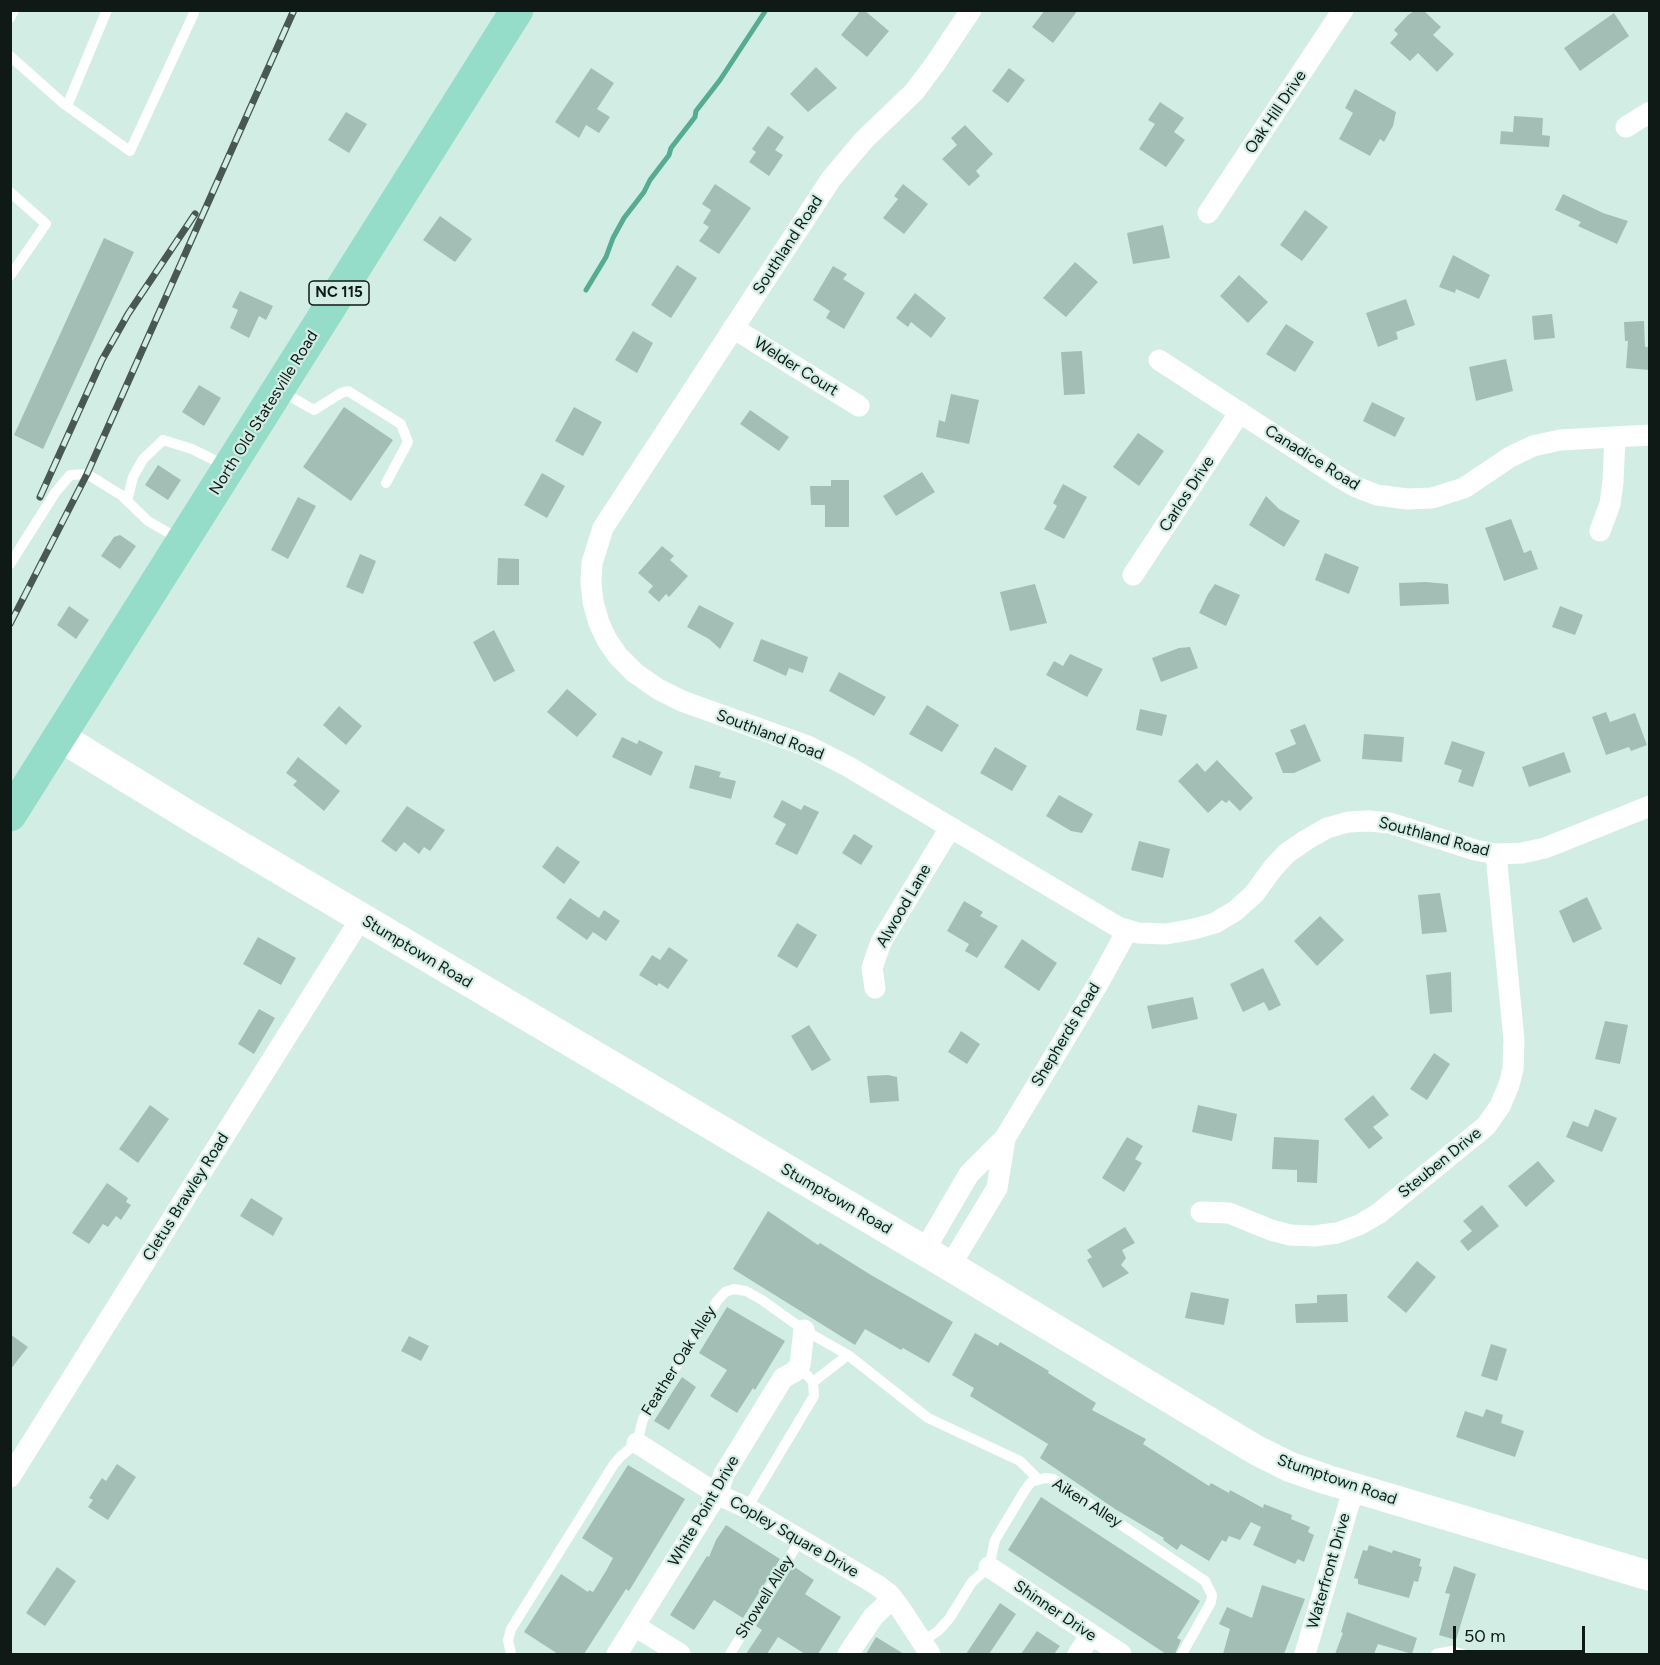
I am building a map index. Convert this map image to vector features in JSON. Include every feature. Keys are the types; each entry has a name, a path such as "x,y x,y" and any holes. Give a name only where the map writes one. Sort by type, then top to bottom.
{"main road":[{"name":"North Old Statesville Road","path":"10,815 517,10"}],"street":[{"name":"Southland Road","path":"971,10 914,92 864,140 831,179 603,528 596,547 591,582 593,602 599,623 618,656 635,673 658,689 703,709 810,747 849,767 1118,927 1138,933 1166,934 1215,923 1235,911 1254,894 1287,853 1327,828 1348,822 1390,823 1475,850 1496,854 1522,853 1545,848 1650,806"},
{"name":"Oak Hill Drive","path":"1208,213 1343,10"},
{"path":"1626,128 1650,112"},
{"name":"Welder Court","path":"733,328 859,406"},
{"name":"Canadice Road","path":"1159,360 1356,487 1377,495 1407,499 1432,498 1464,488 1510,458 1533,447 1560,440 1650,435"},
{"name":"Carlos Drive","path":"1133,575 1240,412"},
{"path":"1600,531 1610,504 1614,482 1615,437"},
{"name":"Stumptown Road","path":"60,737 1256,1450 1290,1467 1354,1488 1650,1576"},
{"name":"Alwood Lane","path":"874,988 872,968 881,942 950,828"},
{"name":"Steuben Drive","path":"1201,1212 1229,1213 1290,1235 1314,1236 1337,1233 1359,1225 1378,1214 1486,1126 1500,1106 1513,1069 1514,1040 1496,854"},
{"name":"Cletus Brawley Road","path":"10,1477 361,918"},
{"name":"Shepherds Road","path":"924,1251 969,1174 1005,1138 1127,931"},
{"name":"Shepherds Road","path":"950,1266 997,1188 1005,1138"},
{"name":"White Point Drive","path":"617,1654 717,1494 724,1474 783,1378 803,1377 800,1365 804,1330"},
{"name":"Copley Square Drive","path":"637,1443 717,1494 747,1508 877,1585 892,1599 926,1648"},
{"name":"Waterfront Drive","path":"1305,1654 1354,1488"},
{"name":"Shinner Drive","path":"989,1567 1121,1654"},
{"path":"848,1654 873,1617 892,1599"},
{"path":"635,1626 681,1654"},
{"path":"1078,1654 1091,1635"}],"lane":[{"path":"10,18 14,10"},
{"path":"67,106 107,10"},
{"path":"10,56 67,106 130,151 194,13"},
{"path":"10,192 46,224 10,276"},
{"path":"279,389 314,410 340,393 348,391 401,424 408,442 386,483"},
{"path":"127,501 134,477 143,459 163,440 218,460 229,468"},
{"path":"10,564 70,475 87,474 127,501 148,521 183,541"},
{"name":"Feather Oak Alley","path":"637,1443 643,1419 717,1301 725,1292 734,1289 746,1291 762,1300 804,1330 848,1355 928,1418 1020,1461 1038,1479"},
{"path":"803,1377 848,1355"},
{"name":"White Point Drive","path":"747,1508 814,1396 803,1377"},
{"path":"511,1654 508,1640 511,1629 614,1464 637,1443"},
{"name":"Aiken Alley","path":"989,1567 995,1540 1025,1490 1031,1482 1038,1479 1053,1479 1205,1581 1212,1595 1211,1602 1182,1654"},
{"name":"Showell Alley","path":"730,1654 800,1540"},
{"path":"926,1648 972,1582 989,1567"},
{"path":"1436,1654 1451,1651 1463,1654"}],"building":[{"path":"861,10 864,10 889,31 867,57 841,35"},
{"path":"1045,10 1078,10 1053,43 1032,27"},
{"path":"1416,10 1423,10 1441,27 1433,35 1454,54 1437,72 1418,53 1410,61 1390,43 1398,34 1394,30"},
{"path":"1614,13 1629,36 1580,71 1564,48"},
{"path":"816,67 837,88 808,112 790,94"},
{"path":"591,68 614,83 597,109 610,117 599,133 586,125 579,138 555,122"},
{"path":"1009,68 1025,80 1008,103 992,91"},
{"path":"1355,89 1396,112 1393,126 1384,142 1380,139 1370,156 1339,139 1353,113 1345,108"},
{"path":"1160,102 1184,118 1174,132 1185,140 1166,167 1139,149 1155,124 1148,120"},
{"path":"346,112 367,124 349,153 328,140"},
{"path":"1514,116 1543,118 1542,135 1550,136 1549,147 1500,144 1501,131 1513,132"},
{"path":"965,125 993,154 976,171 980,176 969,186 942,159 957,145 951,138"},
{"path":"768,126 784,137 775,150 783,155 769,176 749,162 756,152 752,149"},
{"path":"715,184 751,208 719,254 699,241 709,227 703,223 711,210 702,204"},
{"path":"903,184 928,204 904,234 883,218 898,199 894,196"},
{"path":"1563,194 1603,213 1628,221 1617,244 1578,226 1581,222 1555,210"},
{"path":"1305,210 1328,227 1302,261 1280,245"},
{"path":"440,216 472,239 455,262 423,240"},
{"path":"1163,225 1170,258 1133,264 1127,233"},
{"path":"104,238 134,252 43,449 14,435"},
{"path":"1453,255 1490,275 1479,299 1456,289 1455,293 1439,287"},
{"path":"1075,262 1098,282 1066,317 1043,298"},
{"path":"677,265 697,278 671,318 651,305"},
{"path":"833,266 847,274 843,279 865,293 844,329 826,318 830,311 813,300"},
{"path":"1239,275 1268,302 1248,323 1220,296"},
{"path":"240,291 273,306 266,320 259,316 249,338 230,328 238,310 232,307"},
{"path":"915,293 946,318 931,338 911,322 908,327 896,318"},
{"path":"1406,299 1415,325 1396,332 1398,339 1378,347 1366,313"},
{"path":"1552,314 1555,338 1534,340 1532,316"},
{"path":"1644,321 1645,347 1650,347 1650,370 1626,368 1628,341 1625,341 1624,322"},
{"path":"1286,324 1314,342 1295,372 1266,354"},
{"path":"633,331 653,343 637,373 615,360"},
{"path":"1082,351 1085,394 1064,395 1061,352"},
{"path":"1506,359 1513,391 1476,401 1469,367"},
{"path":"199,385 221,398 204,426 182,412"},
{"path":"951,394 979,400 969,444 936,437 939,420 945,422"},
{"path":"1372,402 1405,418 1395,437 1363,421"},
{"path":"344,407 393,440 351,501 303,467"},
{"path":"574,407 602,422 583,456 555,441"},
{"path":"750,410 789,437 779,451 740,424"},
{"path":"1138,433 1164,451 1139,486 1113,467"},
{"path":"158,465 181,480 168,500 145,485"},
{"path":"922,472 935,492 896,516 883,496"},
{"path":"542,473 565,486 547,518 524,505"},
{"path":"831,480 849,480 849,527 825,527 825,505 811,505 810,486 831,486"},
{"path":"1063,484 1087,497 1064,539 1044,529 1057,506 1053,503"},
{"path":"1266,496 1279,509 1300,521 1284,547 1249,525"},
{"path":"298,497 316,506 288,559 271,550"},
{"path":"1511,519 1524,553 1531,550 1538,569 1504,581 1485,528"},
{"path":"120,535 136,546 120,569 101,556 114,537"},
{"path":"662,546 674,556 670,560 688,576 669,597 666,594 659,602 648,592 653,586 638,573"},
{"path":"1325,553 1359,567 1349,594 1315,580"},
{"path":"360,554 376,561 363,594 346,587"},
{"path":"498,558 519,559 519,585 497,585"},
{"path":"1399,583 1448,584 1449,604 1400,606"},
{"path":"1035,584 1047,623 1010,631 1000,592"},
{"path":"1215,584 1240,595 1226,626 1199,613"},
{"path":"699,605 734,623 720,649 709,639 687,627"},
{"path":"69,606 89,620 76,639 57,625"},
{"path":"1560,606 1583,615 1575,635 1552,627"},
{"path":"494,630 515,671 494,682 473,642"},
{"path":"761,639 808,657 803,673 789,668 786,676 753,661"},
{"path":"1190,647 1198,668 1161,682 1152,658 1179,648"},
{"path":"1070,654 1103,669 1087,697 1046,675 1054,661 1063,666"},
{"path":"839,672 886,697 874,716 829,691"},
{"path":"567,689 597,714 577,737 547,712"},
{"path":"927,705 959,725 942,752 909,734"},
{"path":"339,706 362,726 346,745 323,725"},
{"path":"1140,709 1167,715 1162,736 1136,730"},
{"path":"1606,712 1610,722 1635,713 1647,745 1631,751 1629,747 1606,755 1592,717"},
{"path":"1305,724 1321,761 1294,773 1283,773 1275,753 1296,744 1290,730"},
{"path":"1364,734 1404,737 1402,762 1362,759"},
{"path":"622,737 637,744 639,740 663,752 651,776 612,757"},
{"path":"1452,741 1485,752 1473,787 1458,782 1462,770 1444,764"},
{"path":"995,747 1027,766 1012,791 980,773"},
{"path":"1564,752 1571,772 1529,787 1522,767"},
{"path":"298,757 340,791 324,811 293,785 297,781 286,773"},
{"path":"1217,760 1253,798 1240,811 1229,800 1226,803 1222,800 1208,813 1178,781 1197,763 1205,772"},
{"path":"695,765 721,772 719,777 736,781 731,799 689,788"},
{"path":"1059,795 1093,814 1082,833 1071,831 1046,816"},
{"path":"782,800 801,810 804,805 819,812 797,855 775,844 786,824 773,817"},
{"path":"407,806 445,830 430,851 424,847 419,854 404,842 396,852 381,841"},
{"path":"854,834 873,846 861,865 842,853"},
{"path":"1139,841 1170,849 1163,878 1131,870"},
{"path":"557,846 580,862 564,884 542,867"},
{"path":"1440,893 1447,932 1422,934 1418,895"},
{"path":"1587,897 1602,929 1573,943 1559,911"},
{"path":"570,898 599,918 604,910 620,921 606,941 593,932 587,940 556,918"},
{"path":"964,901 983,912 980,916 998,926 977,958 965,951 969,944 947,931"},
{"path":"1320,916 1344,940 1317,966 1294,941"},
{"path":"797,923 817,935 797,968 777,956"},
{"path":"258,937 296,958 281,985 243,964"},
{"path":"1022,939 1057,963 1039,991 1004,967"},
{"path":"669,947 688,960 668,989 659,983 657,986 639,975 652,955 660,960"},
{"path":"1263,968 1281,1005 1269,1011 1264,1002 1243,1012 1230,984"},
{"path":"1451,972 1452,1012 1430,1014 1426,975"},
{"path":"1193,997 1198,1019 1152,1029 1147,1006"},
{"path":"259,1009 275,1018 254,1054 238,1044"},
{"path":"1605,1021 1628,1025 1620,1064 1595,1059"},
{"path":"809,1025 831,1060 812,1071 791,1036"},
{"path":"961,1031 980,1044 967,1064 948,1052"},
{"path":"1434,1053 1450,1064 1427,1100 1410,1089"},
{"path":"867,1076 897,1077 899,1101 870,1103"},
{"path":"1373,1095 1389,1115 1373,1127 1383,1138 1369,1149 1344,1119"},
{"path":"150,1105 169,1119 138,1163 119,1149"},
{"path":"1198,1105 1237,1114 1232,1141 1192,1132"},
{"path":"1595,1109 1617,1118 1602,1152 1566,1137 1573,1121 1588,1127"},
{"path":"1127,1137 1143,1146 1135,1159 1142,1163 1124,1192 1102,1178"},
{"path":"1274,1137 1319,1140 1317,1183 1297,1182 1297,1170 1272,1169"},
{"path":"1538,1161 1555,1181 1526,1207 1508,1186"},
{"path":"107,1183 128,1198 126,1202 131,1205 121,1220 116,1216 108,1227 103,1224 89,1244 72,1233"},
{"path":"251,1198 283,1218 273,1236 240,1216"},
{"path":"1482,1205 1499,1226 1468,1251 1460,1241 1472,1231 1463,1221"},
{"path":"768,1211 818,1245 820,1243 953,1322 929,1363 865,1329 855,1345 733,1269"},
{"path":"1125,1227 1135,1243 1122,1250 1126,1258 1121,1265 1129,1273 1103,1288 1087,1260 1092,1257 1087,1250"},
{"path":"1417,1261 1436,1277 1406,1313 1387,1297"},
{"path":"1191,1292 1229,1299 1224,1325 1185,1318"},
{"path":"1347,1294 1348,1322 1296,1323 1295,1304 1317,1303 1317,1295"},
{"path":"727,1307 785,1341 755,1390 753,1388 737,1413 710,1396 727,1370 699,1353"},
{"path":"975,1333 998,1346 1000,1342 1049,1371 1048,1373 1096,1403 1092,1410 1146,1439 1143,1444 1209,1486 1211,1483 1229,1493 1230,1490 1263,1508 1264,1504 1292,1515 1291,1519 1310,1527 1308,1532 1314,1535 1304,1562 1298,1559 1295,1564 1253,1545 1261,1527 1251,1522 1240,1540 1229,1536 1226,1542 1222,1540 1209,1561 1181,1544 1177,1550 1163,1540 1164,1538 1115,1509 1040,1458 1048,1444 970,1396 974,1388 952,1375"},
{"path":"10,1334 28,1347 10,1370"},
{"path":"409,1336 429,1346 421,1361 401,1351"},
{"path":"1491,1344 1507,1349 1497,1381 1481,1376"},
{"path":"682,1377 696,1387 669,1430 654,1421"},
{"path":"1486,1409 1503,1415 1501,1423 1524,1431 1515,1457 1456,1437 1465,1411 1483,1417"},
{"path":"117,1464 136,1477 108,1520 88,1507 93,1500 89,1498 102,1478 106,1481"},
{"path":"628,1465 685,1499 629,1591 626,1589 584,1654 558,1654 524,1632 561,1574 588,1592 589,1590 593,1592 613,1558 582,1538"},
{"path":"1041,1497 1200,1601 1177,1638 1181,1640 1175,1654 1166,1654 1008,1550"},
{"path":"726,1525 780,1559 743,1618 714,1600 694,1630 670,1615 707,1556 709,1557"},
{"path":"1369,1545 1421,1559 1419,1566 1422,1567 1418,1582 1414,1581 1409,1598 1358,1584 1358,1579 1354,1578 1363,1550 1367,1551"},
{"path":"793,1566 814,1580 805,1594 841,1617 818,1654 805,1654 778,1637 767,1654 746,1654 762,1630 756,1626"},
{"path":"1454,1566 1476,1574 1456,1640 1439,1635 1450,1594 1445,1593"},
{"path":"57,1567 76,1581 45,1626 26,1613"},
{"path":"1262,1585 1305,1599 1284,1654 1223,1654 1230,1629 1219,1624 1227,1607 1252,1618"},
{"path":"1000,1603 1016,1614 989,1654 966,1654"},
{"path":"1347,1612 1417,1638 1412,1654 1378,1644 1374,1654 1335,1654 1343,1633 1341,1632"},
{"path":"1037,1631 1060,1646 1054,1654 1021,1654"},
{"path":"876,1637 904,1654 866,1654"}],"waterway":[{"path":"586,290 606,257 624,218 644,192 669,155 671,148 695,117 696,111 720,80 766,10"}],"railway":[{"path":"10,624 87,474 294,10"},
{"path":"40,497 102,360 128,314 195,214"}]}
